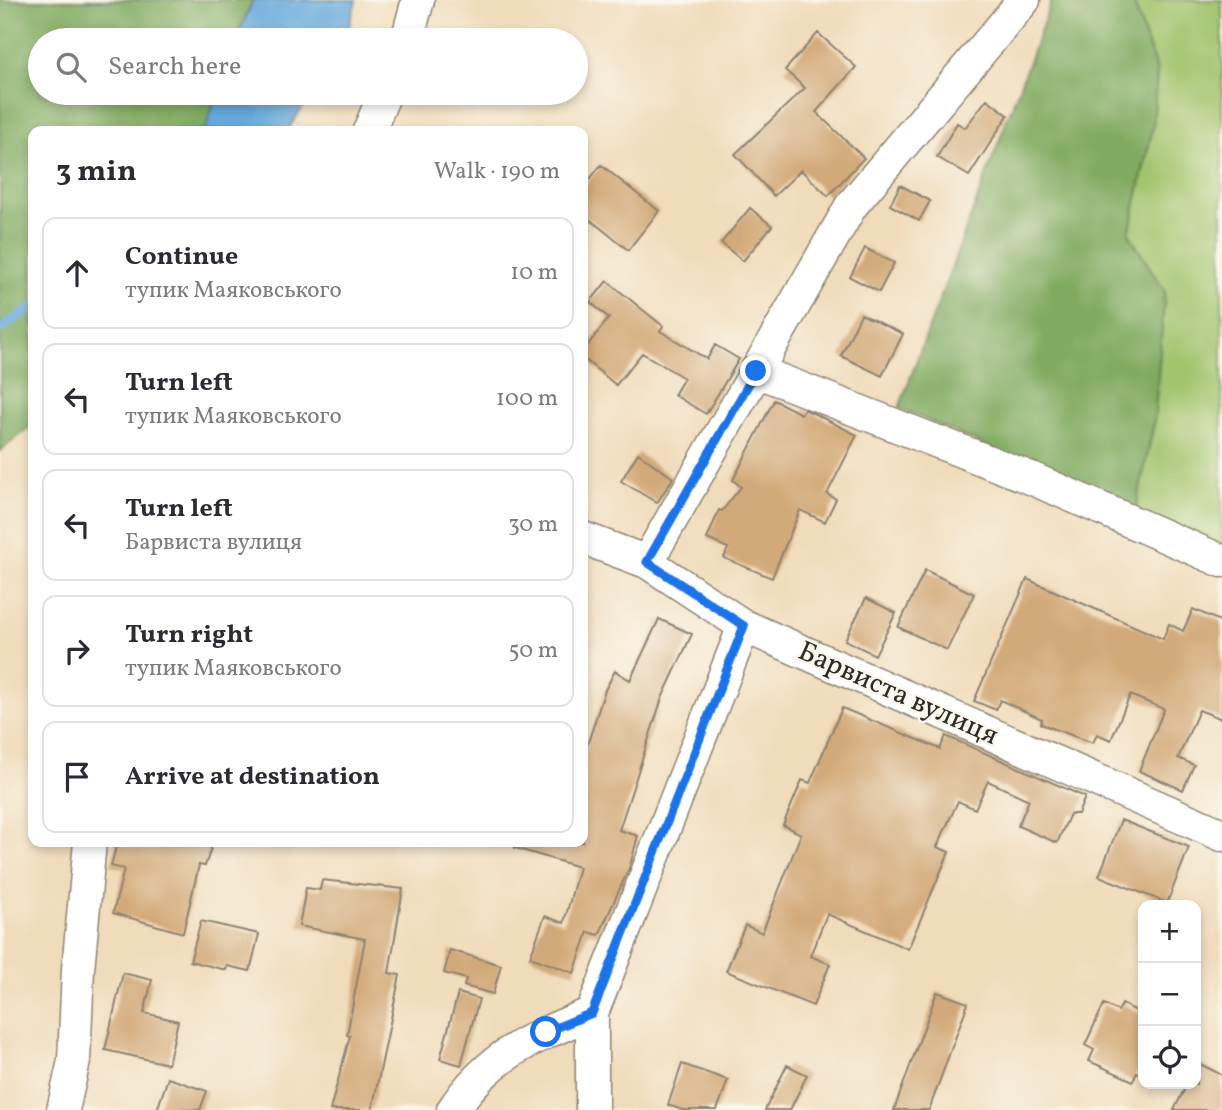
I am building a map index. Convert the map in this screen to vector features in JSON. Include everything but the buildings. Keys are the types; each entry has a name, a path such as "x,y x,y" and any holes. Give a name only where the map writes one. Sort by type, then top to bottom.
{"street":[{"path":"410,28 418,0"},
{"path":"647,562 851,206 1024,0"},
{"path":"371,126 380,105"},
{"path":"756,371 1033,478 1222,562"},
{"name":"Барвиста вулиця","path":"588,540 647,562 744,626 1222,835"},
{"path":"592,1110 592,1013 744,626"},
{"path":"63,1110 74,1060 78,969 90,847"},
{"path":"453,1110 470,1084 506,1052 592,1013"}],"green space":[{"path":"0,0 253,0 241,28 28,28 28,105 213,105 207,126 28,126 28,429 0,451"},
{"path":"1052,0 1133,0 1157,72 1153,126 1129,234 1165,292 1154,423 1135,512 899,408"},
{"path":"1133,0 1222,0 1222,551 1135,512 1154,423 1129,234 1153,126 1157,72"}],"water":[{"path":"253,0 356,0 349,28 241,28"},
{"path":"213,105 304,105 290,126 207,126"}],"waterway":[{"path":"0,329 28,310"}],"route":[{"path":"546,1032 592,1013 744,626 647,562 756,371"}]}
